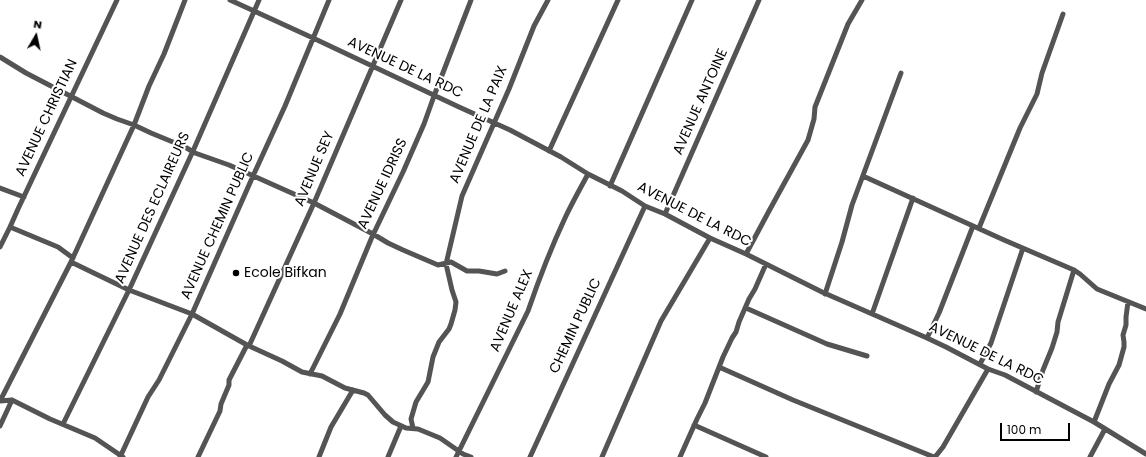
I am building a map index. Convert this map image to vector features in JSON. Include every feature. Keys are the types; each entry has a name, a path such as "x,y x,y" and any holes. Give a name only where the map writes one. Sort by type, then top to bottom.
{"street":[{"name":"AVENUE CHRISTIAN","path":"0,247 117,0"},
{"path":"0,401 72,260 134,125 185,0"},
{"name":"AVENUE DE LA RDC","path":"230,0 510,130 561,157 610,186 622,191 645,206 665,214 710,238 746,254 825,294 927,338 1005,376 1094,422 1146,454"},
{"name":"AVENUE DES ECLAIREURS","path":"63,424 129,290 193,151 259,0"},
{"name":"AVENUE CHEMIN PUBLIC","path":"121,456 148,397 192,314 285,106 329,0"},
{"name":"AVENUE SEY","path":"198,457 218,417 221,404 229,385 229,380 248,345 314,203 401,0"},
{"name":"AVENUE IDRISS","path":"310,374 337,320 373,234 424,124 471,0"},
{"name":"AVENUE DE LA PAIX","path":"446,264 462,196 509,89 534,26 548,0"},
{"path":"549,151 618,0"},
{"path":"610,186 692,0"},
{"name":"AVENUE ANTOINE","path":"665,214 759,0"},
{"path":"746,254 805,146 814,119 815,108 848,24 862,0"},
{"path":"979,228 1020,128 1037,94 1042,73 1063,14"},
{"path":"0,58 117,119 229,165 314,203 388,243 438,265 451,262 468,271 497,274 505,271"},
{"path":"825,294 852,205 901,73"},
{"name":"AVENUE ALEX","path":"456,457 528,311 555,239 588,174"},
{"path":"863,176 1074,270 1097,289 1146,309"},
{"path":"0,188 24,197"},
{"path":"872,314 913,198"},
{"name":"CHEMIN PUBLIC","path":"530,457 645,206"},
{"path":"927,338 939,313 973,226"},
{"path":"10,227 58,247 72,260 129,290 192,314 248,345 302,372 322,376 345,388 360,391 368,395 385,416 401,426 418,429 440,438 460,450 463,454 471,457"},
{"path":"602,457 661,321 710,238"},
{"path":"980,364 991,343 1023,248"},
{"path":"413,428 412,419 416,402 428,382 433,357 439,342 449,329 455,310 456,302 446,264"},
{"path":"680,457 705,403 727,347 736,332 766,264"},
{"path":"1036,392 1057,332 1058,322 1074,270"},
{"path":"1094,422 1109,384 1119,365 1124,347 1123,335 1126,324 1128,302"},
{"path":"746,308 827,344 867,356"},
{"path":"719,367 793,400 934,457 942,447 988,368"},
{"path":"318,457 330,427 353,390"},
{"path":"0,401 12,400 50,419 95,438 121,456"},
{"path":"0,426 12,400"},
{"path":"694,425 766,457"},
{"path":"388,457 401,426"},
{"path":"1090,457 1105,429"}],"place":[{"name":"Ecole Bifkan","path":"236,273"}]}
